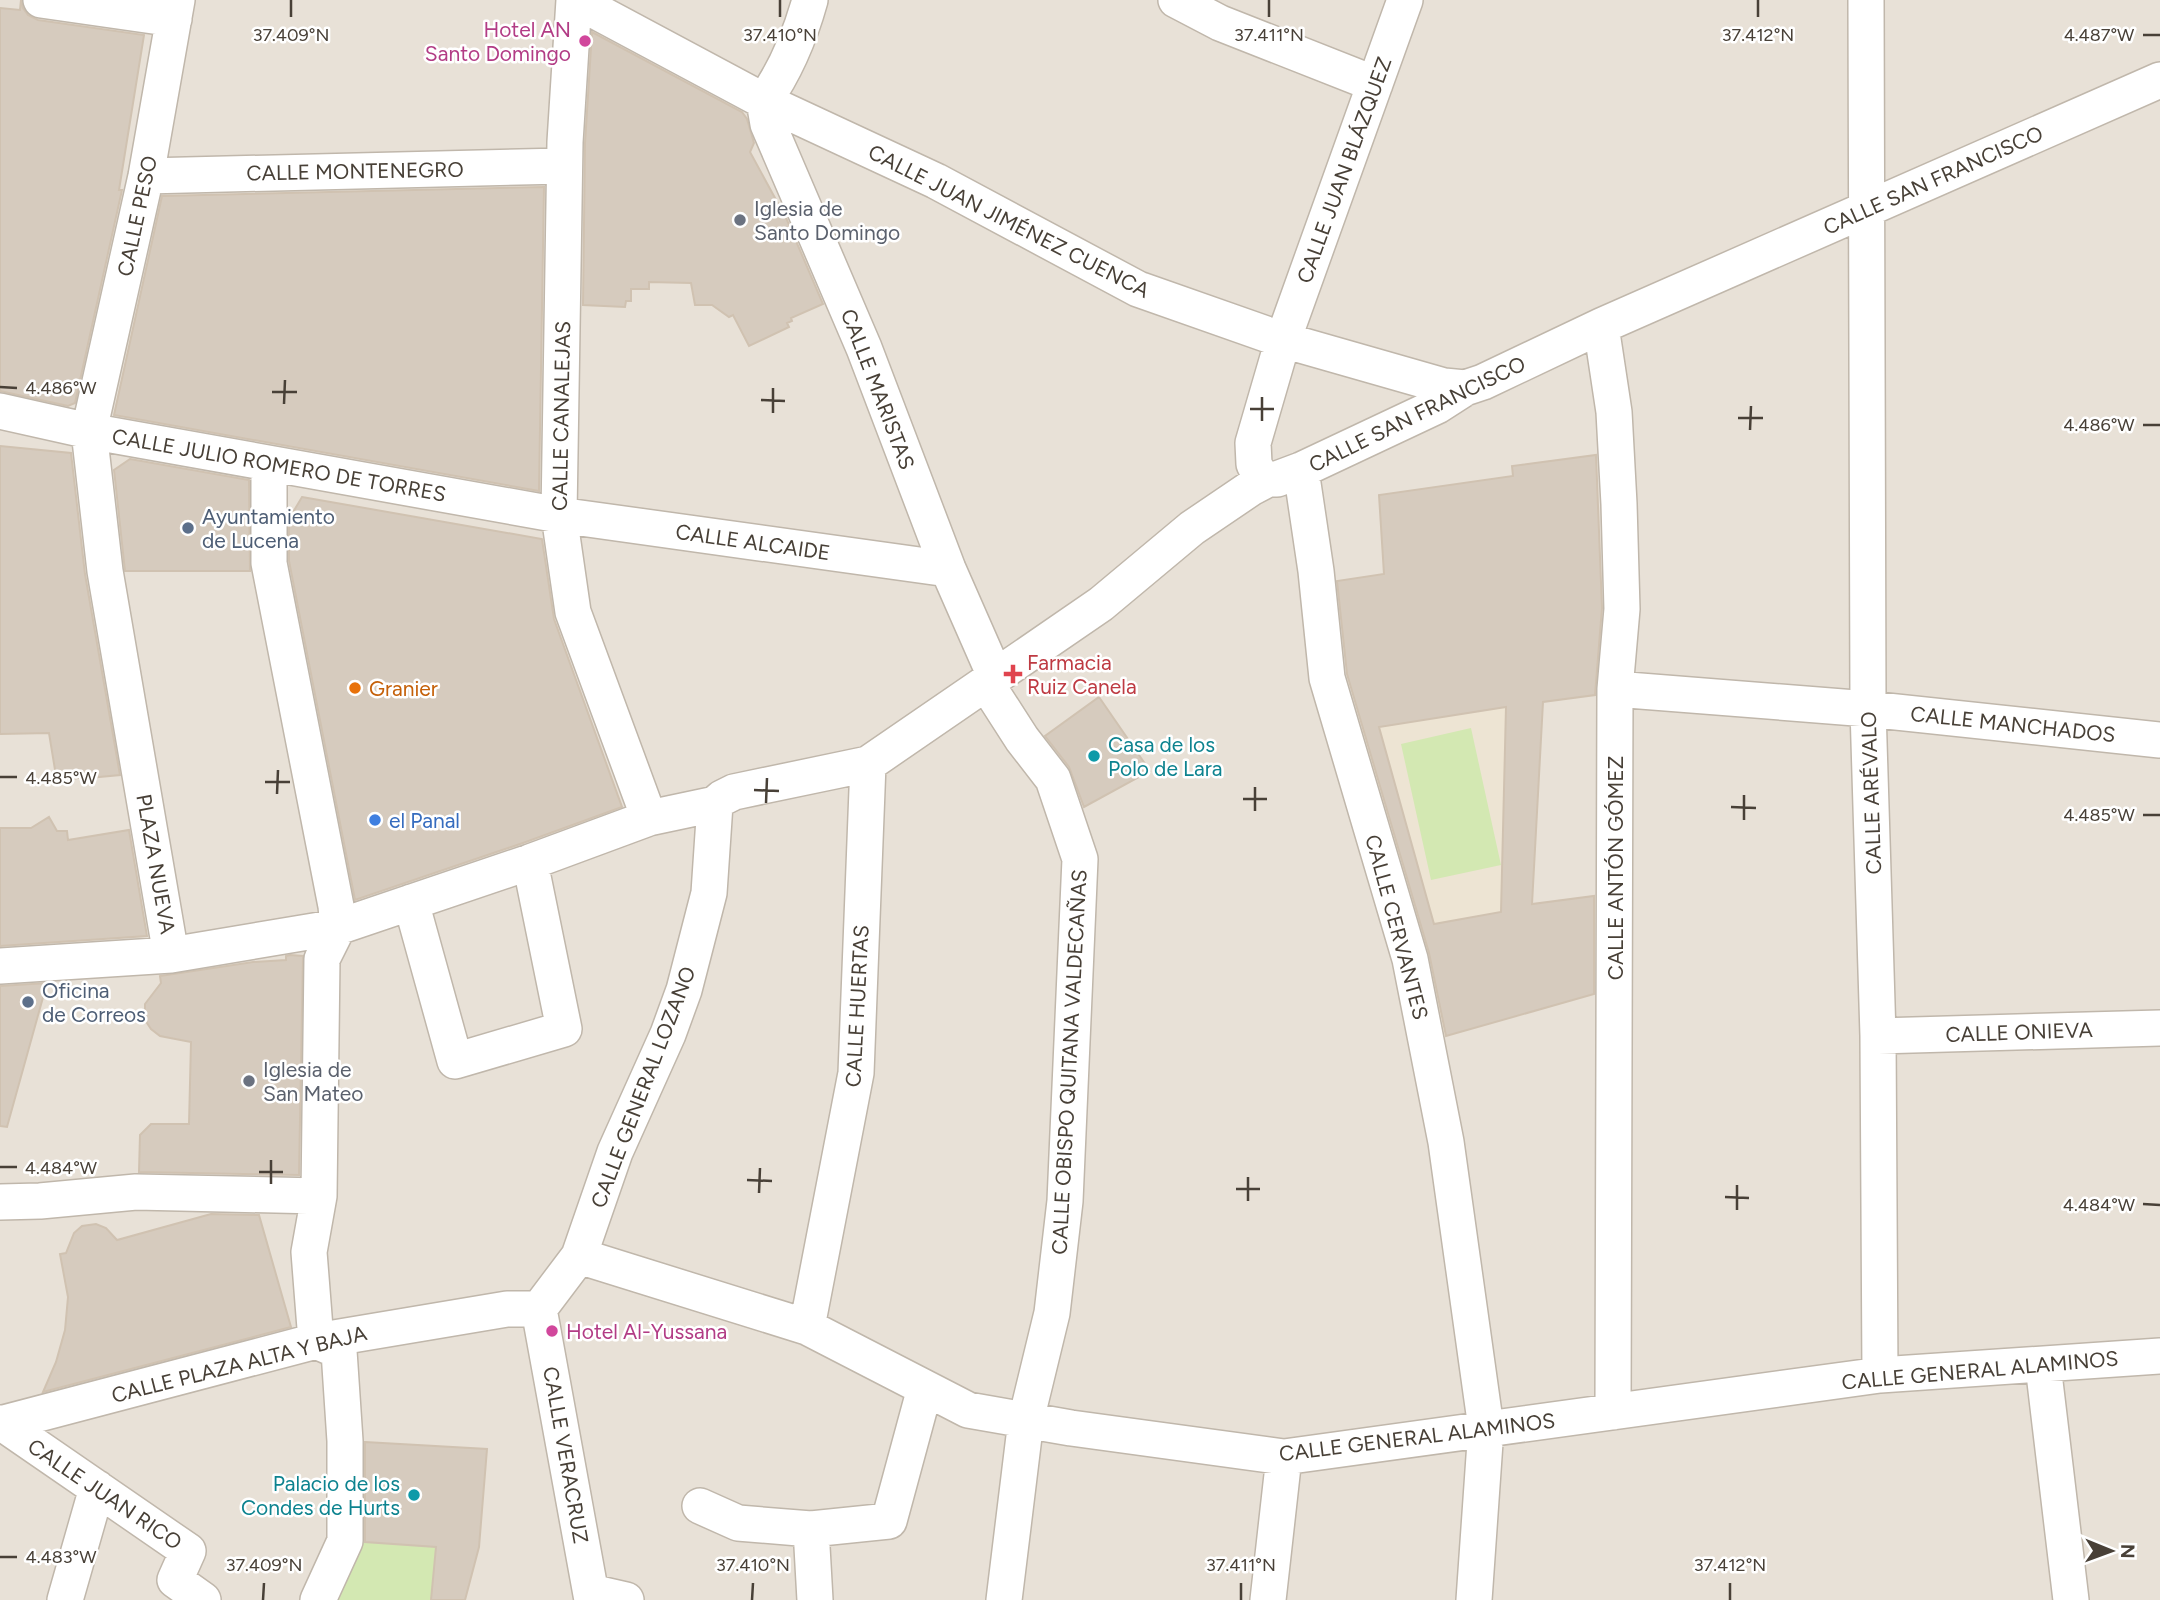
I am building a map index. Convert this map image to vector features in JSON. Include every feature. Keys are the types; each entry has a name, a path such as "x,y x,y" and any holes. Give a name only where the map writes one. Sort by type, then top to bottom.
{"street":[{"path":"41,0 175,9"},
{"name":"CALLE JUAN JIMÉNEZ CUENCA","path":"574,0 764,101 936,181 1138,289 1283,340 1444,386 1465,388"},
{"name":"CALLE CANALEJAS","path":"574,0 564,166 559,515 573,612 649,818"},
{"path":"764,101 778,81 802,28 810,0"},
{"path":"1176,0 1220,23 1375,84"},
{"name":"CALLE JUAN BLÁZQUEZ","path":"1284,475 1259,474 1254,464 1253,443 1283,340 1405,0"},
{"name":"CALLE ARÉVALO","path":"1867,0 1868,709 1878,1037 1881,1375"},
{"name":"CALLE PESO","path":"89,431 146,176 175,9"},
{"name":"CALLE SAN FRANCISCO","path":"530,862 649,818 715,804 722,797 734,792 869,764 1101,604 1192,528 1251,488 1437,406 1465,388 1601,326 2160,80"},
{"name":"CALLE MARISTAS","path":"764,101 768,124 863,348 990,680"},
{"name":"CALLE MONTENEGRO","path":"146,176 564,166"},
{"name":"CALLE ANTÓN GÓMEZ","path":"1601,326 1614,412 1622,609 1615,689 1613,1412"},
{"name":"CALLE JULIO ROMERO DE TORRES","path":"0,411 89,431 559,515"},
{"name":"PLAZA NUEVA","path":"89,431 105,571 172,955 338,927 530,862"},
{"path":"269,464 269,563 338,927 323,959 319,1196 309,1252 316,1341 339,1351 345,1441 345,1541 318,1600"},
{"name":"CALLE CERVANTES","path":"1284,475 1316,571 1326,678 1410,959 1446,1142 1486,1428 1474,1600"},
{"name":"CALLE ALCAIDE","path":"559,515 948,569"},
{"name":"CALLE OBISPO QUITANA VALDECAÑAS","path":"990,680 1022,739 1052,779 1080,859 1065,1201 1052,1313 1026,1420 1004,1600"},
{"name":"CALLE MANCHADOS","path":"1615,689 1868,709 2160,740"},
{"name":"CALLE HUERTAS","path":"807,1327 856,1073 869,764"},
{"name":"CALLE GENERAL LOZANO","path":"579,1256 615,1152 668,1034 684,990 705,917 709,893 715,804"},
{"path":"411,902 455,1061 564,1029 530,862"},
{"path":"0,966 172,955"},
{"name":"CALLE ONIEVA","path":"1878,1037 2160,1028"},
{"path":"0,1202 136,1192 319,1196"},
{"path":"539,1310 579,1256"},
{"name":"CALLE GENERAL ALAMINOS","path":"579,1256 807,1327 968,1410 1284,1457 1881,1375 2160,1356"},
{"name":"CALLE PLAZA ALTA Y BAJA","path":"1,1423 316,1341 506,1309 539,1310"},
{"name":"CALLE VERACRUZ","path":"539,1310 591,1596"},
{"path":"2043,1365 2071,1600"},
{"path":"700,1506 738,1524 811,1529 889,1521 925,1388"},
{"name":"CALLE JUAN RICO","path":"1,1423 188,1551 175,1580 203,1600"},
{"path":"1268,1600 1284,1457"},
{"path":"65,1600 97,1488"},
{"path":"811,1529 815,1600"},
{"path":"591,1596 626,1600"}],"shaded area":[{"path":"0,0 2160,0 2160,1600 0,1600"},
{"path":"1543,702 1532,904 1599,896 1601,992 1437,1039 1354,731"}],"green space":[{"path":"1471,728 1501,865 1431,880 1401,744"},
{"path":"345,1541 436,1547 431,1600 318,1600"}],"building":[{"path":"21,0 28,15 38,20 144,35 119,190 122,190 75,403 68,406 0,391 0,8 20,10"},
{"path":"592,32 742,112 747,119 754,143 750,152 787,220 823,304 791,318 792,321 787,323 789,327 749,346 733,315 729,317 712,305 695,305 691,283 649,282 649,289 631,289 631,301 626,301 625,307 583,305 585,143"},
{"path":"544,187 539,491 114,415 162,196"},
{"path":"0,446 71,453 85,574 120,775 88,776 57,782 49,733 0,734"},
{"path":"1596,455 1602,608 1595,695 1543,702 1532,904 1594,896 1594,994 1446,1036 1429,953 1347,674 1337,581 1384,574 1379,495 1513,476 1512,466","holes":["1506,707 1501,912 1434,924 1379,727"]},
{"name":"Ayuntamiento de Lucena","path":"130,459 249,480 250,571 125,571 114,470"},
{"path":"302,497 542,539 554,619 622,807 355,900 289,561 289,519"},
{"name":"Casa de los Polo de Lara","path":"1099,697 1150,771 1084,807 1069,767 1045,736"},
{"path":"49,817 57,831 67,831 68,840 129,830 147,936 0,946 0,828 31,828"},
{"name":"Iglesia de San Mateo","path":"286,956 303,956 299,1175 139,1172 140,1135 151,1124 189,1124 191,1042 160,1036 145,1020 145,1004 161,983 160,976 253,962 286,960"},
{"path":"47,983 7,1127 0,1126 0,986"},
{"path":"211,1214 259,1215 291,1327 43,1392 56,1362 65,1330 68,1297 60,1254 66,1253 74,1233 82,1226 96,1224 106,1228 117,1240"},
{"name":"Palacio de los Condes de Hurts","path":"365,1442 487,1449 479,1547 465,1600 431,1600 436,1547 365,1542"}],"place":[{"name":"Hotel AN Santo Domingo","path":"585,41"},
{"name":"Iglesia de Santo Domingo","path":"740,220"},
{"name":"Ayuntamiento de Lucena","path":"188,528"},
{"name":"Farmacia Ruiz Canela","path":"1013,674"},
{"name":"Granier","path":"355,688"},
{"name":"Casa de los Polo de Lara","path":"1094,756"},
{"name":"el Panal","path":"375,820"},
{"name":"Oficina de Correos","path":"28,1002"},
{"name":"Iglesia de San Mateo","path":"249,1081"},
{"name":"Hotel Al-Yussana","path":"552,1331"},
{"name":"Palacio de los Condes de Hurts","path":"414,1495"}]}
